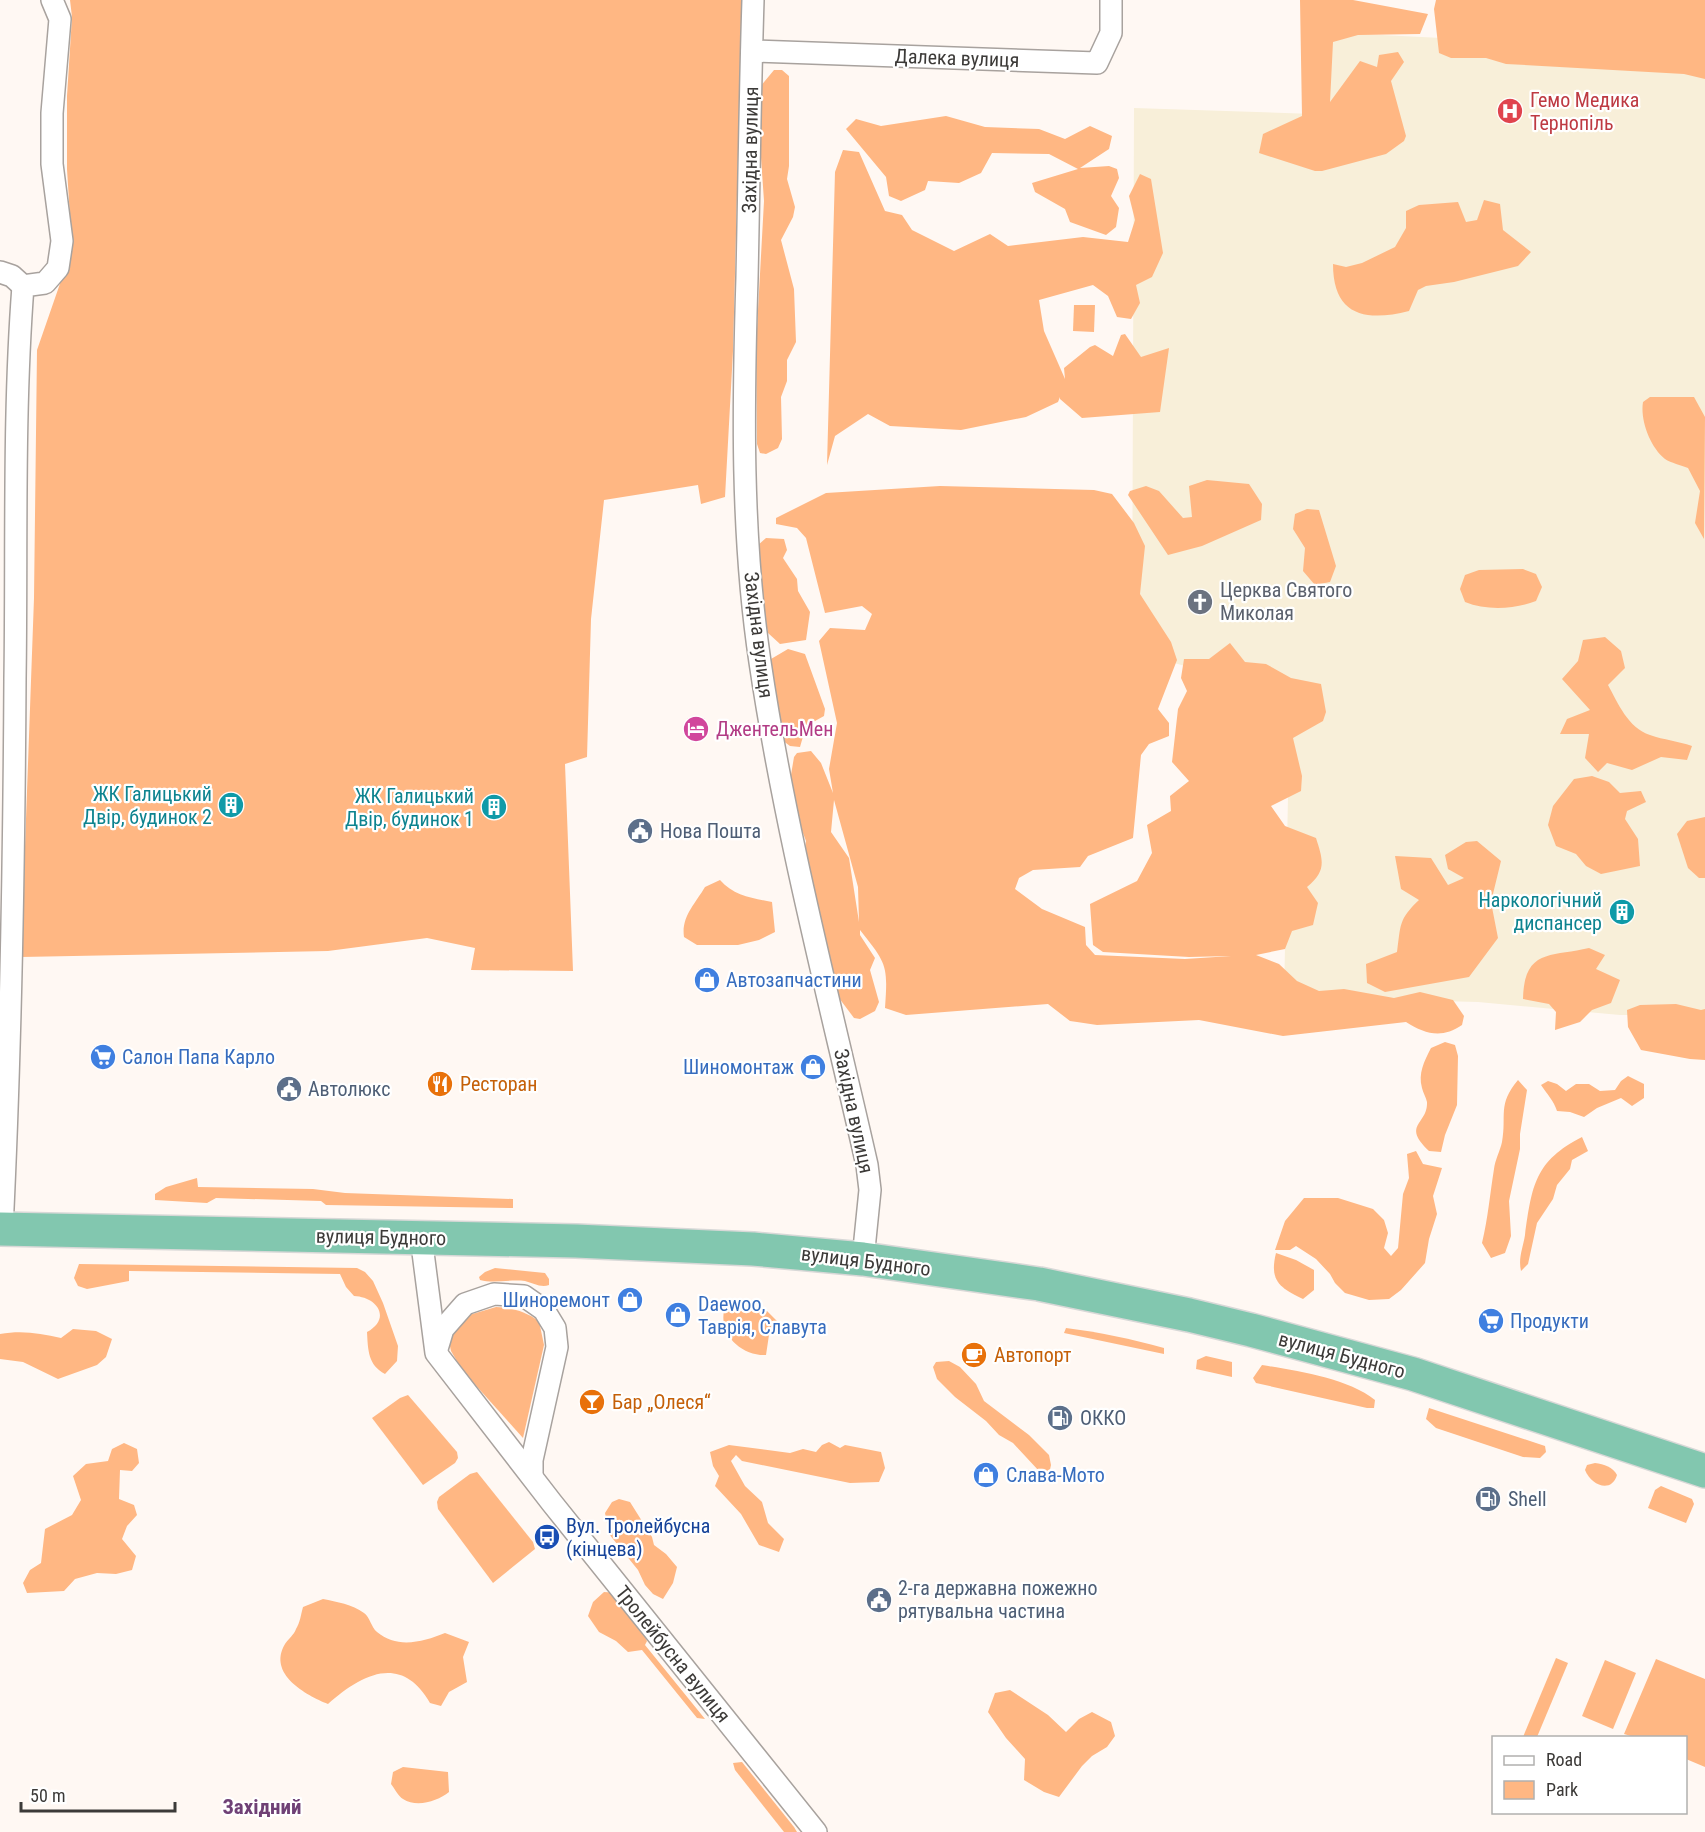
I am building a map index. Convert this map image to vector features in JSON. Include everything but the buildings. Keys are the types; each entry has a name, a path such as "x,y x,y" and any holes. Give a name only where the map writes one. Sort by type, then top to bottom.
{"highway":[{"name":"вулиця Будного","path":"1,1229 626,1243 753,1249 863,1259 1039,1284 1251,1330 1413,1374 1705,1471"}],"street":[{"name":"Західна вулиця","path":"753,0 745,389 745,489 750,576 759,661 794,849 867,1165 870,1190 863,1259"},
{"name":"Далека вулиця","path":"752,51 1097,63 1112,33 1111,0"},
{"path":"22,286 45,283 58,268 62,241 52,164 56,9"},
{"path":"0,272 12,276 22,286 7,548 15,677 10,1030 1,1229"},
{"path":"421,1237 436,1353"},
{"path":"436,1353 443,1329 465,1304 494,1294 524,1296 544,1310 555,1328 557,1347 532,1460 532,1476"},
{"name":"Тролейбусна вулиця","path":"436,1353 816,1832"}],"shaded area":[{"path":"1322,32 1701,51 1705,55 1705,1015 1620,1015 1478,1002 1284,997 1290,696 1132,651 1134,108 1314,114"}],"green space":[{"path":"70,0 742,0 733,351 725,497 701,504 698,485 604,500 591,619 587,757 565,764 573,971 471,970 475,948 427,938 328,951 21,957 34,598 37,350 72,249 67,169 67,96 72,17"},
{"path":"1300,0 1353,0 1428,14 1420,34 1358,35 1333,42 1330,102 1360,61 1377,67 1379,55 1398,52 1404,62 1391,81 1406,136 1404,141 1386,154 1315,171 1259,153 1263,134 1302,116"},
{"path":"1436,0 1705,0 1705,79 1684,74 1506,64 1486,58 1451,58 1439,53 1434,9"},
{"path":"774,70 782,70 789,76 787,179 795,207 793,217 781,240 794,289 796,342 787,360 787,381 781,397 782,439 778,448 766,454 760,453 757,444 756,347 764,201 757,100 760,87"},
{"path":"946,116 985,127 1039,129 1065,139 1090,126 1112,136 1109,149 1080,168 1109,166 1117,169 1119,178 1111,196 1119,208 1116,227 1106,235 1070,222 1065,209 1035,192 1032,183 1078,169 1049,154 992,153 981,173 959,183 928,181 925,190 901,201 889,196 886,177 846,129 856,119 881,126"},
{"path":"843,150 859,152 885,211 902,215 912,230 954,251 990,234 1008,246 1083,237 1128,242 1135,220 1129,196 1140,174 1151,179 1163,253 1152,277 1136,285 1140,303 1131,319 1117,317 1108,296 1093,285 1039,300 1044,331 1065,379 1064,368 1090,347 1095,345 1113,356 1121,335 1125,334 1141,357 1169,348 1160,412 1082,418 1060,397 1058,402 1026,417 961,430 890,426 868,414 835,436 827,465 835,172"},
{"path":"1484,200 1500,204 1503,230 1531,252 1518,266 1454,282 1426,286 1418,290 1409,311 1379,316 1366,315 1346,305 1339,295 1333,264 1346,267 1362,263 1395,247 1406,228 1406,211 1419,205 1458,202 1466,222 1477,220"},
{"path":"1074,305 1095,305 1094,332 1073,331"},
{"path":"1650,397 1694,397 1705,417 1704,539 1695,523 1700,491 1688,468 1665,459 1655,448 1647,433 1642,409 1643,402"},
{"path":"1207,480 1249,484 1262,504 1261,520 1202,546 1168,555 1128,495 1130,491 1146,486 1159,491 1183,518 1192,517 1189,486"},
{"path":"940,486 1094,490 1112,494 1134,523 1145,546 1140,594 1171,642 1177,660 1158,709 1169,723 1169,736 1149,744 1141,755 1133,838 1088,856 1080,867 1033,870 1019,878 1015,889 1042,909 1085,927 1086,945 1095,955 1185,959 1231,956 1189,957 1103,952 1093,945 1090,904 1137,881 1152,853 1147,825 1171,811 1170,796 1189,781 1172,762 1178,709 1187,691 1181,678 1184,659 1209,659 1230,643 1245,662 1266,664 1291,678 1321,684 1326,712 1323,721 1293,738 1302,776 1301,791 1271,806 1285,826 1316,838 1322,865 1318,876 1307,887 1318,903 1313,925 1292,931 1285,949 1256,955 1279,964 1297,981 1319,991 1344,989 1394,998 1420,992 1453,1000 1464,1016 1462,1025 1441,1033 1420,1030 1406,1022 1283,1036 1199,1020 1097,1025 1070,1021 1048,1004 906,1015 885,1008 886,973 884,966 876,950 860,930 860,935 875,958 870,970 879,1002 875,1011 860,1019 854,1018 824,978 801,875 806,841 790,799 794,757 797,753 811,751 821,763 833,793 829,769 837,723 819,641 830,628 865,630 872,614 862,606 825,613 806,538 797,528 776,524 776,518 826,493","holes":["834,800 858,887 859,922 849,858 831,832"]},
{"path":"1307,509 1319,510 1336,566 1330,582 1315,585 1303,571 1305,548 1293,529 1295,514"},
{"path":"766,538 784,539 787,550 783,558 797,579 798,591 810,612 806,640 780,644 768,633 756,566 757,546"},
{"path":"1523,569 1536,574 1542,587 1536,601 1501,608 1482,607 1465,602 1460,589 1465,575 1479,570"},
{"path":"1605,637 1621,651 1625,668 1608,685 1624,714 1642,732 1692,746 1687,760 1661,757 1632,770 1607,763 1598,772 1585,758 1589,734 1560,734 1567,719 1590,710 1562,679 1578,661 1583,640"},
{"path":"788,649 805,654 825,709 824,716 806,726 800,747 790,746 782,740 772,707 771,659"},
{"path":"1592,776 1609,782 1620,793 1641,791 1646,802 1627,811 1625,819 1638,839 1640,866 1601,874 1586,866 1576,854 1556,846 1548,825 1553,806 1574,779"},
{"path":"1705,817 1705,878 1699,878 1688,868 1677,834 1687,821"},
{"path":"1477,841 1501,861 1491,902 1498,938 1469,977 1385,992 1367,983 1366,964 1397,952 1404,918 1419,900 1401,889 1395,856 1431,858 1448,885 1464,878 1448,869 1445,855 1466,842"},
{"path":"720,880 737,893 772,902 775,932 759,940 738,945 697,945 684,937 685,923 693,905 705,887"},
{"path":"1589,948 1605,955 1596,969 1620,980 1611,1003 1592,1010 1580,1022 1555,1030 1556,1012 1549,1004 1523,999 1529,971 1543,958"},
{"path":"1676,1004 1705,1009 1705,1060 1641,1050 1628,1027 1627,1010 1640,1005"},
{"path":"1445,1042 1455,1045 1458,1056 1457,1105 1441,1152 1429,1151 1421,1142 1416,1130 1424,1116 1427,1102 1421,1083 1421,1072 1431,1048"},
{"path":"1628,1076 1644,1084 1644,1098 1632,1106 1621,1098 1597,1108 1584,1117 1570,1112 1557,1111 1541,1085 1548,1081 1566,1091 1576,1084 1589,1084 1600,1091 1615,1090"},
{"path":"1518,1080 1527,1090 1520,1149 1509,1201 1511,1236 1505,1253 1491,1258 1482,1243 1495,1166 1502,1142 1505,1103"},
{"path":"1582,1137 1588,1151 1572,1160 1570,1169 1557,1185 1553,1199 1537,1223 1528,1264 1521,1271 1520,1257 1530,1202 1538,1176 1554,1155"},
{"path":"1416,1151 1423,1164 1442,1168 1433,1196 1437,1214 1429,1239 1425,1263 1401,1290 1389,1299 1369,1300 1345,1293 1316,1259 1296,1246 1290,1250 1275,1250 1285,1221 1304,1198 1338,1198 1373,1209 1384,1220 1388,1233 1384,1248 1391,1256 1398,1248 1403,1194 1409,1178 1407,1154"},
{"path":"197,1178 198,1187 313,1189 345,1193 513,1199 513,1208 326,1205 321,1201 216,1198 207,1203 155,1200 155,1194 166,1187"},
{"path":"1276,1253 1314,1270 1314,1290 1303,1299 1288,1291 1275,1277"},
{"path":"79,1264 357,1268 365,1272 373,1281 383,1303 398,1346 397,1361 385,1374 372,1362 367,1332 379,1321 378,1309 369,1300 354,1296 346,1287 340,1274 129,1271 129,1281 87,1289 78,1286 74,1278"},
{"path":"495,1268 545,1273 549,1279 549,1285 540,1286 525,1281 480,1280 479,1277 485,1272"},
{"path":"496,1307 518,1311 539,1321 544,1345 523,1438 462,1370 451,1351 449,1342 450,1334 469,1315"},
{"path":"724,1311 767,1311 782,1326 769,1335 766,1355 749,1352 734,1343 725,1329"},
{"path":"1066,1328 1164,1348 1164,1354 1064,1333"},
{"path":"73,1329 96,1331 112,1339 106,1357 97,1365 58,1379 23,1362 0,1359 0,1334 15,1332 61,1338"},
{"path":"1206,1356 1232,1362 1232,1377 1196,1369 1197,1360"},
{"path":"949,1361 960,1367 976,1384 984,1401 1029,1435 1049,1455 1051,1465 1049,1474 1039,1471 1013,1443 999,1435 937,1379 933,1367 936,1362"},
{"path":"1262,1365 1321,1376 1350,1386 1375,1400 1374,1408 1256,1383 1253,1378"},
{"path":"408,1395 457,1452 458,1458 455,1463 423,1485 372,1418"},
{"path":"1429,1408 1545,1446 1546,1452 1540,1458 1523,1457 1436,1428 1426,1419"},
{"path":"829,1442 840,1448 845,1445 881,1452 885,1468 879,1482 850,1483 742,1461 736,1455 731,1461 745,1486 762,1502 768,1523 784,1539 779,1552 759,1545 741,1514 715,1486 719,1476 713,1466 710,1452 729,1445 790,1453 803,1449 816,1452 822,1445"},
{"path":"124,1443 137,1449 139,1463 132,1471 120,1470 119,1499 134,1505 137,1515 127,1526 122,1539 136,1556 132,1570 116,1574 97,1573 75,1579 64,1591 27,1593 23,1583 30,1570 41,1563 45,1529 72,1515 81,1500 73,1476 86,1464 108,1461 112,1449"},
{"path":"1595,1463 1608,1466 1613,1470 1617,1475 1614,1481 1606,1486 1592,1480 1585,1470 1587,1465"},
{"path":"477,1472 533,1542 535,1549 493,1583 438,1509 439,1497 470,1474"},
{"path":"1661,1486 1692,1499 1694,1504 1686,1523 1648,1508 1655,1490"},
{"path":"619,1499 630,1502 652,1537 654,1545 677,1567 673,1583 663,1599 653,1594 645,1585 638,1570 609,1534 605,1513 612,1502"},
{"path":"604,1592 618,1593 640,1625 647,1641 645,1645 705,1719 697,1718 642,1650 628,1652 616,1641 599,1632 588,1616 593,1602"},
{"path":"323,1599 359,1610 366,1615 377,1632 393,1641 419,1641 445,1633 469,1642 463,1657 467,1682 449,1692 441,1706 430,1703 419,1688 407,1678 395,1674 382,1673 368,1677 341,1693 328,1704 309,1695 285,1674 281,1665 281,1655 285,1644 297,1627 303,1607"},
{"path":"1556,1658 1568,1663 1537,1736 1523,1736"},
{"path":"1656,1659 1705,1679 1705,1767 1687,1759 1687,1736 1624,1734"},
{"path":"1605,1660 1636,1673 1613,1729 1582,1716"},
{"path":"1010,1690 1048,1715 1066,1732 1079,1719 1092,1712 1111,1722 1115,1736 1107,1747 1092,1756 1082,1766 1059,1797 1044,1792 1024,1780 1025,1759 1006,1738 988,1712 995,1693"},
{"path":"742,1762 797,1832 784,1832 735,1770 733,1763"},
{"path":"403,1767 448,1772 449,1792 439,1798 421,1803 403,1799 391,1784 393,1772"}],"place":[{"name":"Гемо Медика Тернопіль","path":"1510,111"},
{"name":"Церква Святого Миколая","path":"1200,602"},
{"name":"ДжентельМен","path":"696,729"},
{"name":"ЖК Галицький Двір, будинок 2","path":"231,805"},
{"name":"ЖК Галицький Двір, будинок 1","path":"494,807"},
{"name":"Нова Пошта","path":"640,831"},
{"name":"Наркологічний диспансер","path":"1622,912"},
{"name":"Автозапчастини","path":"707,980"},
{"name":"Салон Папа Карло","path":"103,1057"},
{"name":"Шиномонтаж","path":"813,1067"},
{"name":"Ресторан","path":"440,1084"},
{"name":"Автолюкс","path":"289,1089"},
{"name":"Шиноремонт","path":"630,1300"},
{"name":"Daewoo, Таврія, Славута","path":"678,1315"},
{"name":"Продукти","path":"1491,1321"},
{"name":"Автопорт","path":"974,1355"},
{"name":"Бар „Олеся“","path":"592,1402"},
{"name":"ОККО","path":"1060,1418"},
{"name":"Слава-Мото","path":"986,1475"},
{"name":"Shell","path":"1488,1499"},
{"name":"Вул. Тролейбусна (кінцева)","path":"547,1537"},
{"name":"2-га державна пожежно рятувальна частина","path":"879,1600"}],"district":[{"name":"Західний","path":"262,1807"}]}
